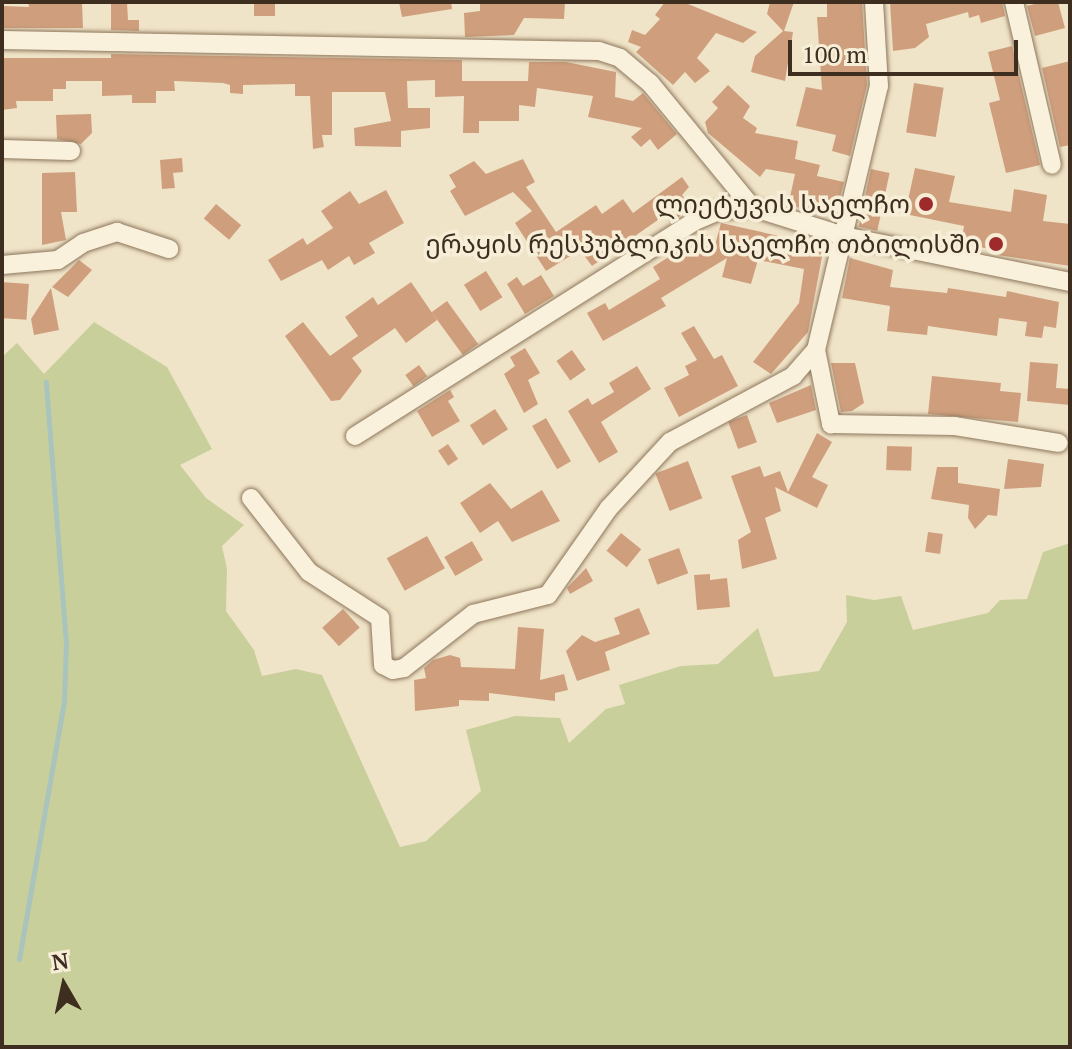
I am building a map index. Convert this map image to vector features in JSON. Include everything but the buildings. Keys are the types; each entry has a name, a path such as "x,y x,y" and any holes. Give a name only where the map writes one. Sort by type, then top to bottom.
{"street":[{"path":"874,2 879,86 816,350 831,424 955,426 1059,443"},
{"path":"1014,2 1052,165"},
{"path":"2,40 599,51 620,58 650,83 752,207"},
{"path":"2,149 71,151"},
{"path":"355,436 695,221 718,211 752,207 844,236 1070,282"},
{"path":"2,265 58,260 83,243 117,232 169,249"},
{"path":"251,498 309,572 380,618 383,665 404,668 473,614 548,595 609,508 670,442 793,376 816,350"}],"green space":[{"path":"94,322 167,367 212,449 180,465 206,498 244,525 222,546 227,569 226,611 254,650 262,676 296,669 322,675 400,847 426,841 481,791 466,730 515,716 560,718 569,743 606,709 625,704 619,685 681,666 718,664 758,628 774,677 819,671 847,622 846,595 874,600 901,596 913,630 988,613 1000,600 1027,599 1043,552 1070,543 1070,1047 2,1047 2,357 17,343 44,374"}],"waterway":[{"path":"19,959 64,700 66,644 46,382"}],"place":[{"name":"ლიეტუვის საელჩო","path":"926,204"},
{"name":"ერაყის რესპუბლიკის საელჩო თბილისში","path":"996,244"}]}
